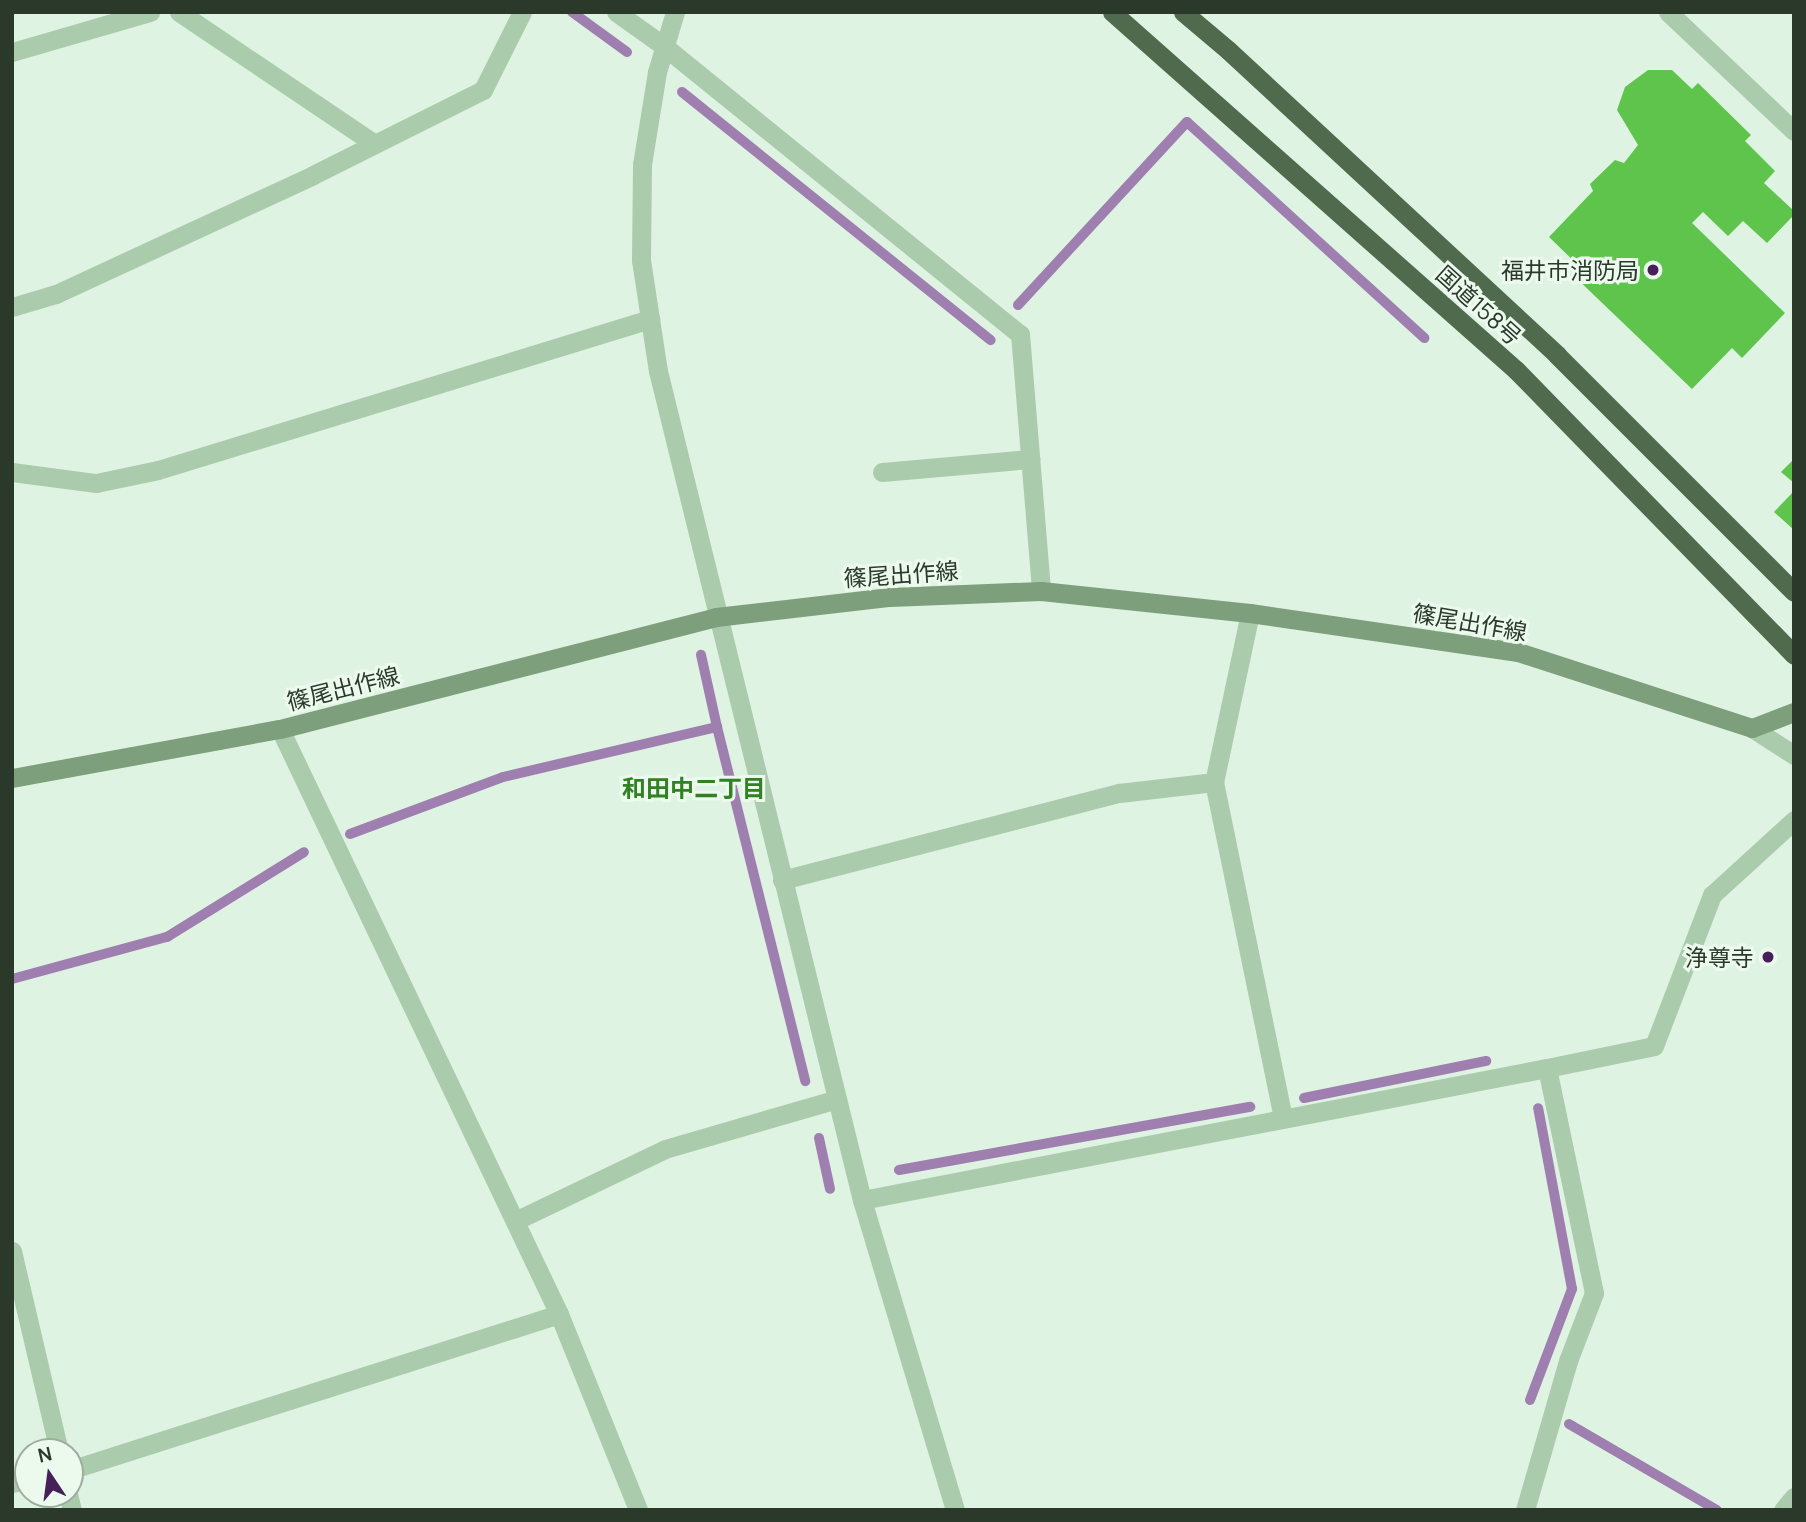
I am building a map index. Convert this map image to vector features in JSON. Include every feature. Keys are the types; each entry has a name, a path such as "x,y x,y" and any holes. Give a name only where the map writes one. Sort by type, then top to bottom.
{"highway":[{"name":"国道158号","path":"1112,12 1516,370 1794,655"},
{"name":"国道158号","path":"1183,12 1238,59 1557,355 1794,592"}],"main road":[{"name":"篠尾出作線","path":"12,778 280,729 716,617 890,597 1041,591 1250,613 1518,652 1752,728"},
{"path":"1752,728 1794,712"}],"street":[{"path":"12,52 150,12"},
{"path":"179,12 375,144"},
{"path":"12,307 56,294 375,144 483,90 522,12"},
{"path":"616,12 665,47 1020,334 1041,591"},
{"path":"675,12 657,72 642,165 641,260 658,371 716,617 862,1200 954,1510"},
{"path":"1668,12 1794,131"},
{"path":"12,472 96,483 158,470 650,319"},
{"path":"882,472 1030,459"},
{"path":"1250,613 1214,782 1283,1118"},
{"path":"1752,728 1794,755"},
{"path":"280,729 559,1314 638,1510"},
{"path":"782,880 1118,793 1214,782"},
{"path":"862,1200 1654,1046 1712,895 1794,820"},
{"path":"1525,1510 1568,1361 1594,1293 1547,1068"},
{"path":"515,1221 665,1149 837,1099"},
{"path":"12,1251 56,1438"},
{"path":"84,1467 559,1314"},
{"path":"1783,1510 1794,1497"}],"building":[{"path":"1648,70 1672,70 1692,89 1698,83 1751,135 1745,141 1775,171 1764,183 1794,211 1794,215 1767,243 1743,221 1728,236 1703,212 1692,223 1785,313 1742,358 1732,348 1692,389 1573,275 1581,268 1549,237 1593,191 1590,184 1615,160 1624,163 1638,145 1617,110 1625,87"},
{"path":"1794,459 1794,483 1781,472"},
{"path":"1794,491 1794,530 1774,512"}],"waterway":[{"path":"572,12 627,52"},
{"path":"682,92 991,340"},
{"path":"1018,305 1187,122 1424,338"},
{"path":"350,834 503,777 717,727 701,655"},
{"path":"717,727 805,1081"},
{"path":"12,979 167,937 304,852"},
{"path":"1304,1098 1486,1061"},
{"path":"899,1170 1250,1107"},
{"path":"1530,1400 1572,1289 1538,1108"},
{"path":"819,1138 830,1189"},
{"path":"1569,1424 1717,1510"}],"place":[{"name":"福井市消防局","path":"1653,270"},
{"name":"浄尊寺","path":"1768,957"}],"district":[{"name":"和田中二丁目","path":"694,788"}]}
